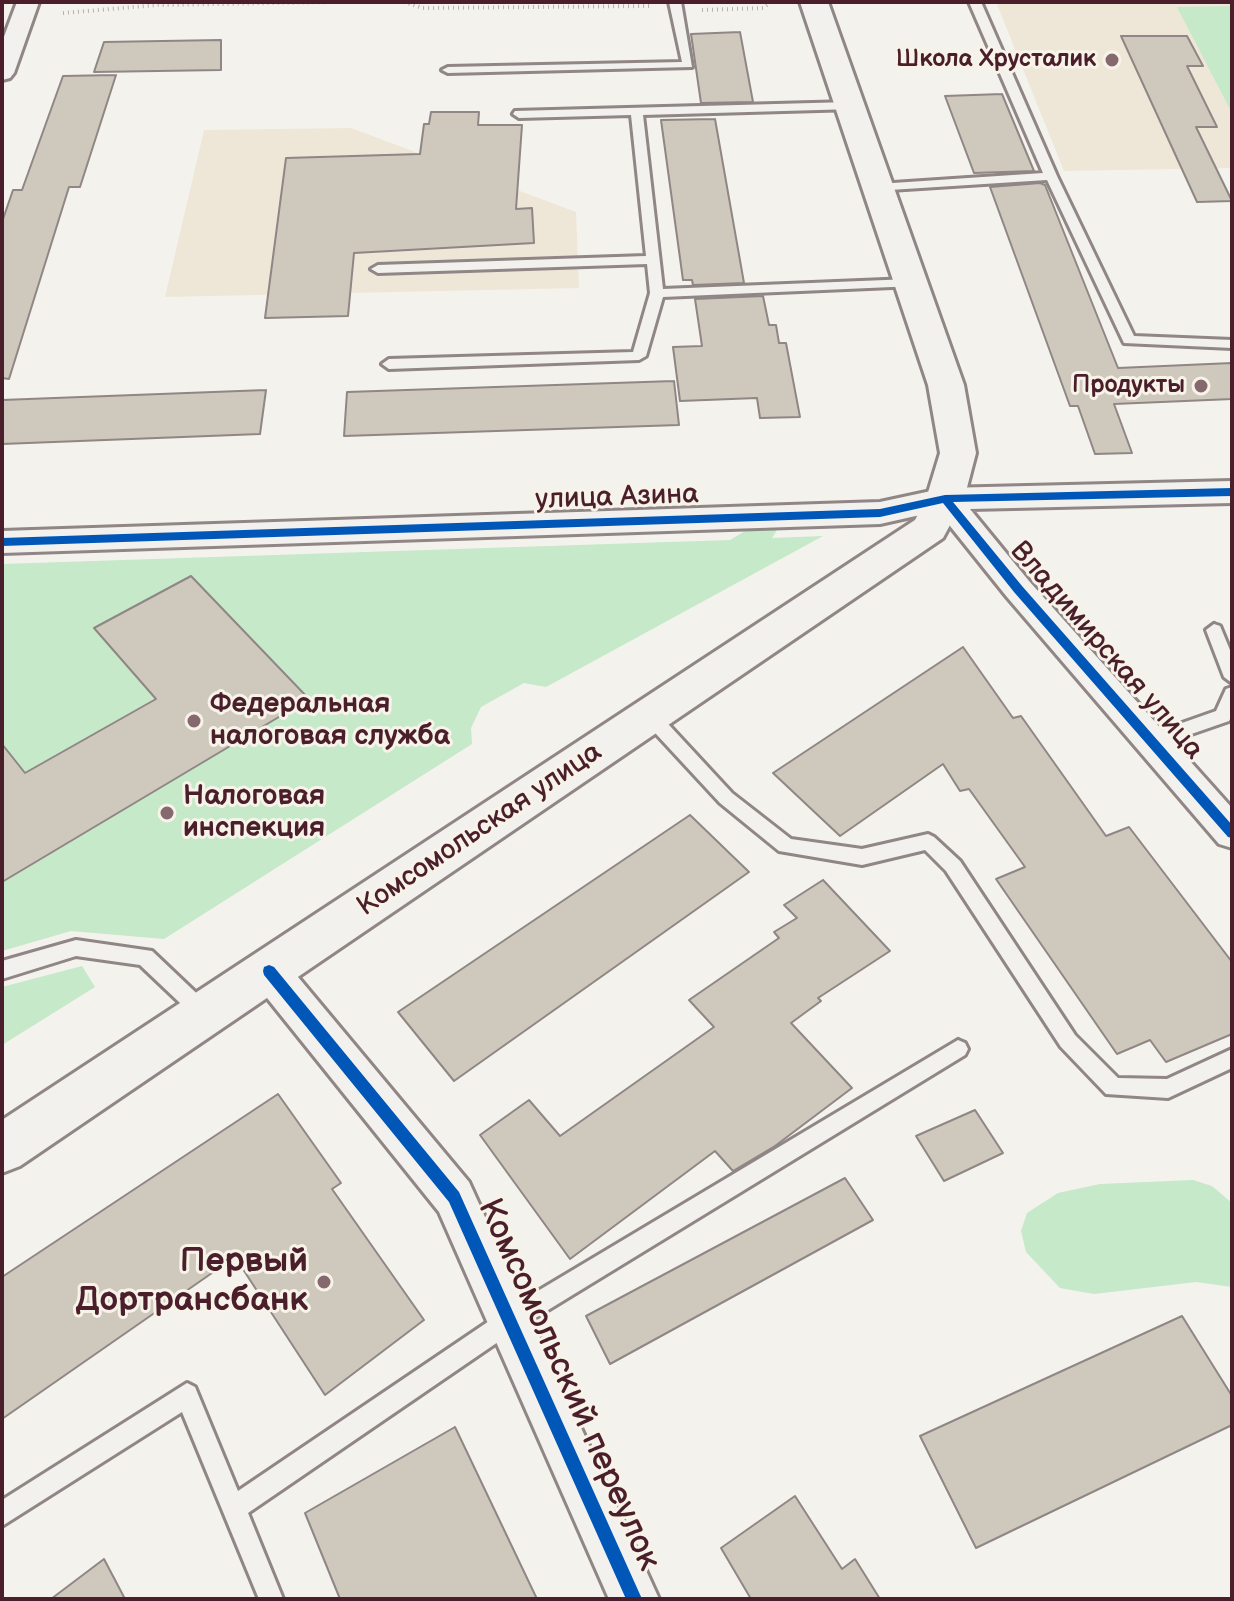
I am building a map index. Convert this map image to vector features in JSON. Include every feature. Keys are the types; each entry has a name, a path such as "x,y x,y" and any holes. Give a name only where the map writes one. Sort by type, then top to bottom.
{"main road":[{"path":"814,2 946,385 958,453 945,499"},
{"name":"Комсомольская улица","path":"2,1149 929,529 945,499"}],"street":[{"path":"2,73 9,33 28,2"},
{"name":"улица Азина","path":"2,542 880,513 945,499 1232,492"},
{"name":"Владимирская улица","path":"945,499 1018,589 1232,833"},
{"name":"Комсомольский переулок","path":"269,971 454,1197 634,1599"}],"lane":[{"path":"975,2 1051,176 1129,340 1232,344"},
{"path":"448,70 688,65 676,6"},
{"path":"519,114 850,106"},
{"path":"389,364 639,356 657,293 637,111"},
{"path":"878,188 1051,176"},
{"path":"378,269 653,260"},
{"path":"657,293 910,283"},
{"path":"1214,630 1232,677"},
{"path":"1151,741 1223,716 1232,694"},
{"path":"651,717 726,798 786,846 862,857 928,842 953,866 1068,1041 1113,1087 1168,1089 1232,1058"},
{"path":"2,970 76,948 145,957 205,1014"},
{"path":"234,1508 509,1321 958,1049"},
{"path":"2,1514 187,1395 271,1599"}],"path":[{"path":"63,13 158,5 333,2"},
{"path":"404,2 423,8 644,5 763,8 771,2"}],"shaded area":[{"name":"Школа Хрусталик","path":"996,2 1232,2 1232,168 1064,171"},
{"path":"351,128 576,212 579,288 165,297 204,130"}],"green space":[{"path":"1232,6 1232,113 1177,7"},
{"path":"757,524 772,524 777,530 772,538 823,536 546,687 524,683 481,707 471,728 472,744 164,939 71,931 2,951 2,564 730,540"},
{"path":"82,966 95,987 2,1045 2,987"},
{"path":"1193,1180 1212,1186 1232,1203 1232,1287 1196,1282 1094,1294 1060,1288 1026,1252 1021,1231 1027,1213 1058,1193 1100,1184"}],"building":[{"path":"740,32 753,102 701,103 691,34"},
{"path":"1121,36 1187,36 1203,66 1187,66 1217,127 1196,127 1232,201 1197,202"},
{"path":"221,40 221,70 94,72 104,42"},
{"path":"116,75 80,187 69,187 9,379 2,378 2,222 13,190 22,190 63,76"},
{"path":"1002,94 1034,171 974,173 945,96"},
{"path":"431,112 479,112 478,125 522,125 516,209 532,208 534,243 354,253 348,316 265,318 286,158 420,154 424,124 429,124"},
{"path":"715,119 744,283 693,285 692,280 683,280 661,120"},
{"path":"1045,185 1118,368 1232,363 1232,399 1114,404 1132,453 1095,454 1078,406 1070,406 990,187"},
{"path":"763,296 769,325 776,325 779,343 786,343 800,417 760,418 757,398 680,401 673,347 702,346 695,299"},
{"path":"674,381 679,425 344,436 347,392"},
{"path":"266,390 260,434 2,444 2,400"},
{"name":"Федеральная налоговая служба","path":"191,576 309,699 2,882 2,744 25,773 156,699 94,628"},
{"path":"963,647 1013,718 1021,716 1106,836 1129,827 1232,962 1232,1034 1166,1062 1150,1040 1117,1054 996,879 1025,867 969,789 960,791 943,764 840,836 773,773"},
{"path":"690,815 749,872 454,1081 398,1012"},
{"path":"823,880 890,951 818,998 821,1001 791,1023 852,1088 775,1146 733,1171 715,1151 570,1259 480,1135 529,1100 560,1136 714,1027 689,1000 779,938 774,932 797,918 784,905"},
{"path":"278,1094 341,1183 332,1189 424,1320 325,1395 235,1257 2,1419 2,1277"},
{"path":"975,1110 1003,1153 944,1181 916,1136"},
{"path":"845,1178 873,1220 610,1364 586,1316"},
{"path":"1182,1316 1232,1396 1232,1425 976,1548 920,1436"},
{"path":"455,1427 537,1599 340,1599 305,1513"},
{"path":"795,1496 842,1569 855,1559 880,1599 751,1599 721,1548"},
{"path":"104,1559 125,1599 51,1599"}],"cycle path":[{"path":"2,542 880,513 945,499 1232,492"},
{"path":"945,499 1018,589 1232,833"},
{"path":"269,971 454,1197 634,1599"}],"place":[{"name":"Школа Хрусталик","path":"1112,60"},
{"name":"Продукты","path":"1201,386"},
{"name":"Федеральная налоговая служба","path":"194,721"},
{"name":"Налоговая инспекция","path":"167,813"},
{"name":"Первый Дортрансбанк","path":"324,1282"}]}
